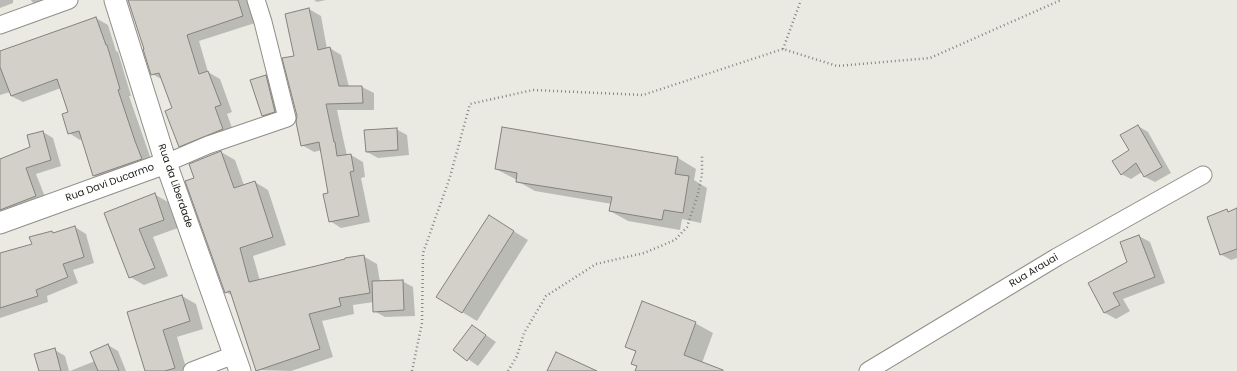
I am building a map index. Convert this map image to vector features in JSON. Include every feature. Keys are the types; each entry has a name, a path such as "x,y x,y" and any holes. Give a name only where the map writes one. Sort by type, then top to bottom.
{"street":[{"path":"0,25 69,0"},
{"name":"Rua da Liberdade","path":"115,0 166,163 237,363"},
{"name":"Rua Davi Ducarmo","path":"0,223 166,163 208,145 287,118 256,0"},
{"name":"Rua Arauai","path":"868,371 1057,257 1203,175"},
{"path":"192,371 237,363"}],"path":[{"path":"783,49 801,0"},
{"path":"412,371 422,323 423,253 450,177 470,104 533,90 644,95 783,49 837,66 930,58 1061,0"},
{"path":"508,371 517,356 524,333 546,296 596,264 644,253 675,240 687,226 698,194 702,174 702,154"}],"building":[{"path":"128,0 238,0 243,16 187,35 199,74 208,71 221,105 215,107 223,129 179,147 165,111 172,108 159,73 151,75"},
{"path":"309,8 318,50 330,47 339,86 362,86 363,103 326,104 337,156 351,154 354,171 350,172 359,216 329,222 323,194 328,193 319,142 301,146 296,122 297,116 282,58 294,56 285,14"},
{"path":"96,17 107,45 120,89 118,90 142,159 93,176 79,131 68,134 62,114 68,112 57,79 11,96 0,67 0,51"},
{"path":"266,75 275,112 262,116 250,80"},
{"path":"1138,125 1162,167 1144,177 1136,163 1121,175 1112,161 1129,150 1120,135"},
{"path":"502,127 678,157 675,174 689,176 683,213 664,210 662,220 609,211 612,197 516,182 517,173 495,169"},
{"path":"397,128 398,150 366,152 364,130"},
{"path":"43,131 51,160 26,168 36,196 0,210 0,159 30,147 27,135"},
{"path":"221,151 234,188 255,181 273,237 240,248 249,282 345,258 364,255 370,293 339,298 341,306 309,314 320,349 256,371 230,291 225,293 185,181 194,178 189,164"},
{"path":"155,193 164,220 139,229 155,268 129,278 104,213"},
{"path":"1237,208 1237,249 1220,255 1207,217 1227,209 1228,212"},
{"path":"489,215 514,231 462,313 436,297"},
{"path":"75,226 84,257 63,264 68,277 36,290 38,296 0,308 0,253 32,244 29,237 52,231 53,233"},
{"path":"1139,235 1155,277 1113,293 1120,305 1104,313 1088,283 1127,262 1120,242"},
{"path":"403,280 404,310 373,312 372,281"},
{"path":"182,295 190,321 163,330 175,368 165,371 145,371 127,312"},
{"path":"642,301 696,322 684,355 723,371 635,371 637,366 631,364 636,351 625,347"},
{"path":"472,325 486,335 467,361 453,350"},
{"path":"108,344 119,371 98,371 90,352"},
{"path":"55,348 61,371 39,371 34,354"},
{"path":"556,352 597,371 547,371"}]}
